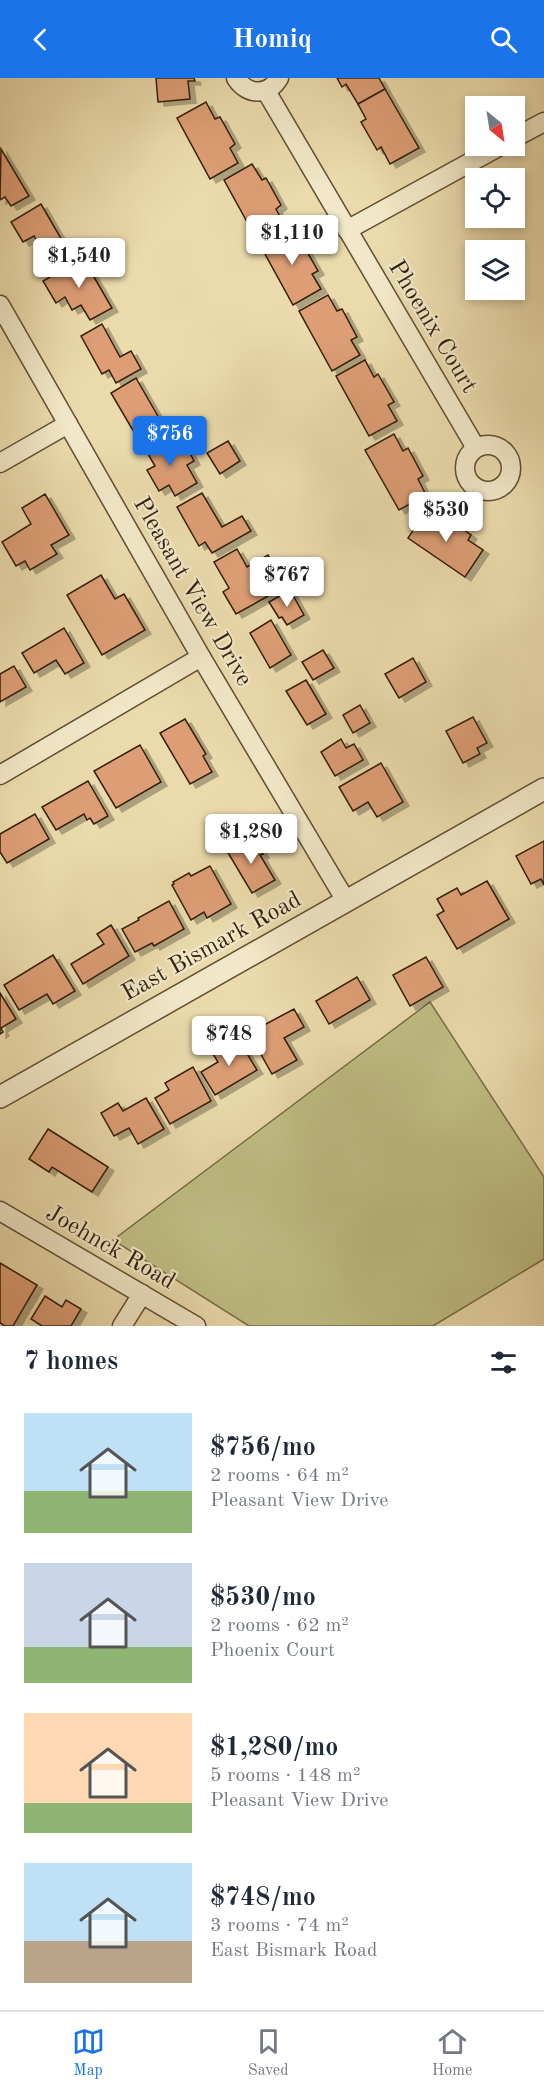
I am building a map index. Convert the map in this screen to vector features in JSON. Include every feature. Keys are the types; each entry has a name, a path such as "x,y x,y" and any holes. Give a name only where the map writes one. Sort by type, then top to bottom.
{"street":[{"path":"237,78 243,87 250,91 258,92 273,84"},
{"name":"Phoenix Court","path":"273,84 347,230 476,448"},
{"path":"525,132 544,122"},
{"path":"347,230 482,156"},
{"name":"Pleasant View Drive","path":"0,305 201,657 346,901"},
{"path":"0,463 68,424"},
{"path":"0,775 201,657"},
{"name":"East Bismark Road","path":"0,1097 544,789"},
{"name":"Joehnck Road","path":"0,1211 196,1326"},
{"path":"122,1326 142,1294"}],"shaded area":[{"path":"430,1002 544,1177 544,1259 433,1326 249,1326 113,1240"}],"building":[{"path":"156,78 194,78 195,81 188,81 190,99 158,102"},
{"path":"337,78 379,78 385,89 358,104 346,84 342,87"},
{"path":"385,89 419,148 390,164 381,147 377,150 361,122 366,119 358,104"},
{"path":"206,102 215,119 220,117 235,144 230,148 238,163 210,179 177,118"},
{"path":"1,149 29,196 11,206 5,197 0,200"},
{"path":"252,164 262,180 266,178 281,205 276,209 284,224 257,240 224,180"},
{"path":"41,204 70,254 50,265 34,236 23,242 11,222"},
{"path":"289,229 298,245 302,243 318,271 312,274 321,289 293,305 260,245"},
{"path":"83,258 112,308 90,320 81,305 72,310 65,297 56,303 43,281"},
{"path":"328,295 337,311 342,309 357,337 351,340 360,355 332,371 299,311"},
{"path":"102,324 120,357 131,351 141,369 116,383 109,370 102,374 81,336"},
{"path":"365,360 374,377 378,374 394,402 388,405 397,421 369,436 336,376"},
{"path":"136,378 163,425 138,439 111,393"},
{"path":"394,434 403,451 408,448 423,476 418,479 426,495 399,510 365,450"},
{"path":"164,436 174,453 186,446 194,461 187,465 197,483 175,496 169,485 159,491 147,470 155,466 144,447"},
{"path":"228,441 240,461 220,474 207,453"},
{"path":"202,493 222,527 242,516 251,531 212,553 205,542 199,546 177,507"},
{"path":"45,494 69,535 51,545 57,554 30,570 25,561 16,566 2,542 31,524 22,508"},
{"path":"426,511 442,521 445,517 471,535 468,540 483,550 465,577 408,538"},
{"path":"237,549 247,567 268,555 286,586 236,614 223,592 229,588 214,562"},
{"path":"101,575 115,599 124,594 145,630 102,655 67,595"},
{"path":"290,590 304,615 287,625 282,617 279,618 269,602"},
{"path":"271,620 291,655 270,668 250,633"},
{"path":"64,628 84,663 65,674 56,660 34,673 22,653"},
{"path":"323,650 334,668 313,680 302,662"},
{"path":"413,658 426,682 399,698 385,674"},
{"path":"14,666 26,687 0,702 0,674"},
{"path":"306,680 326,714 307,725 286,691"},
{"path":"360,705 370,723 353,733 343,715"},
{"path":"473,717 487,743 477,748 480,754 463,763 446,731"},
{"path":"185,719 206,754 203,756 212,772 190,784 160,733"},
{"path":"341,739 346,748 354,744 363,760 335,776 321,752"},
{"path":"140,745 161,782 116,808 94,771"},
{"path":"381,763 403,802 377,817 368,802 353,811 339,787"},
{"path":"88,781 108,816 94,824 90,818 87,820 84,814 56,830 42,807"},
{"path":"35,814 49,839 7,863 0,852 0,834"},
{"path":"251,838 256,848 259,847 263,854 260,855 275,880 252,893 227,851"},
{"path":"544,841 544,885 541,879 531,884 516,856"},
{"path":"210,866 231,904 207,918 204,912 191,920 172,885 173,882 189,873 191,876"},
{"path":"487,881 509,919 457,949 437,915 444,911 437,899 457,888 461,895"},
{"path":"169,901 184,929 154,946 152,943 135,952 122,929"},
{"path":"111,925 129,956 83,984 71,964 104,944 97,934"},
{"path":"53,955 75,991 53,1004 47,994 19,1010 4,985"},
{"path":"426,957 443,987 410,1006 393,975"},
{"path":"357,977 370,1000 329,1024 316,1001"},
{"path":"0,993 16,1019 1,1028 3,1032 0,1034"},
{"path":"294,1009 304,1027 284,1038 297,1060 272,1074 249,1033"},
{"path":"238,1039 257,1070 215,1095 201,1072 218,1062 213,1054"},
{"path":"193,1067 211,1101 170,1124 155,1098 169,1090 165,1083"},
{"path":"146,1098 164,1129 138,1144 129,1128 114,1136 101,1113 118,1103 123,1111"},
{"path":"48,1129 108,1167 92,1192 52,1167 49,1172 29,1159"},
{"path":"0,1263 37,1285 13,1326 0,1323"},
{"path":"45,1296 62,1307 66,1300 81,1309 71,1326 42,1326 31,1319"}]}
